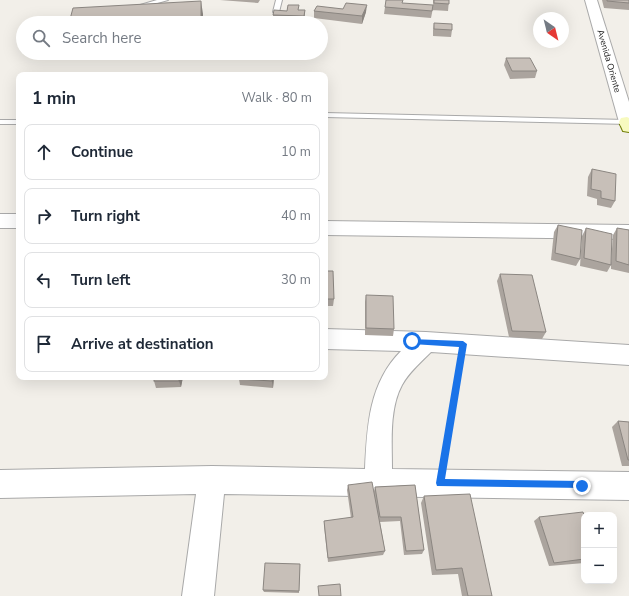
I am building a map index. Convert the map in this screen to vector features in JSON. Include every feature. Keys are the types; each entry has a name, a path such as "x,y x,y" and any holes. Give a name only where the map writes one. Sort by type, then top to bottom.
{"street":[{"name":"Avenida Oriente","path":"591,0 628,124"},
{"path":"0,221 16,222"},
{"path":"328,228 629,232"},
{"path":"328,340 426,342 629,355"},
{"path":"378,482 384,402 392,381 401,366 426,342"},
{"path":"198,596 212,480"},
{"path":"0,484 212,480 629,486"}],"lane":[{"path":"129,8 165,0"},
{"path":"276,12 279,0"},
{"path":"328,115 628,124"},
{"path":"0,122 16,122"}],"path":[{"path":"440,483 463,344"}],"building":[{"path":"386,0 403,0 402,3 433,5 432,11 385,7"},
{"path":"434,0 449,0 449,4 434,3"},
{"path":"629,0 629,3 607,1"},
{"path":"201,1 201,16 71,16 73,8"},
{"path":"346,3 367,5 362,16 314,11 317,6 343,9"},
{"path":"288,5 299,5 298,10 305,10 304,16 273,15 274,10 287,11"},
{"path":"434,23 452,24 452,30 434,29"},
{"path":"506,58 530,58 537,71 512,71"},
{"path":"592,169 616,174 615,201 601,198 601,191 591,189"},
{"path":"558,225 582,230 580,259 555,253"},
{"path":"586,228 612,234 611,265 584,258"},
{"path":"617,228 629,230 629,265 616,261"},
{"path":"328,271 333,271 334,299 328,299"},
{"path":"500,274 532,275 546,332 512,331"},
{"path":"366,295 393,296 394,329 366,328"},
{"path":"154,380 179,380 179,381"},
{"path":"618,421 629,422 629,460 628,460"},
{"path":"372,482 385,551 328,558 324,521 353,517 348,485"},
{"path":"415,485 424,550 406,551 401,517 380,517 375,487"},
{"path":"470,494 492,596 468,596 462,568 436,570 424,496"},
{"path":"581,512 581,559 554,563 539,517"},
{"path":"265,563 300,564 299,591 263,590"},
{"path":"340,584 341,596 319,596 318,586"}],"route":[{"path":"412,341 463,344 440,483 582,486"}]}
